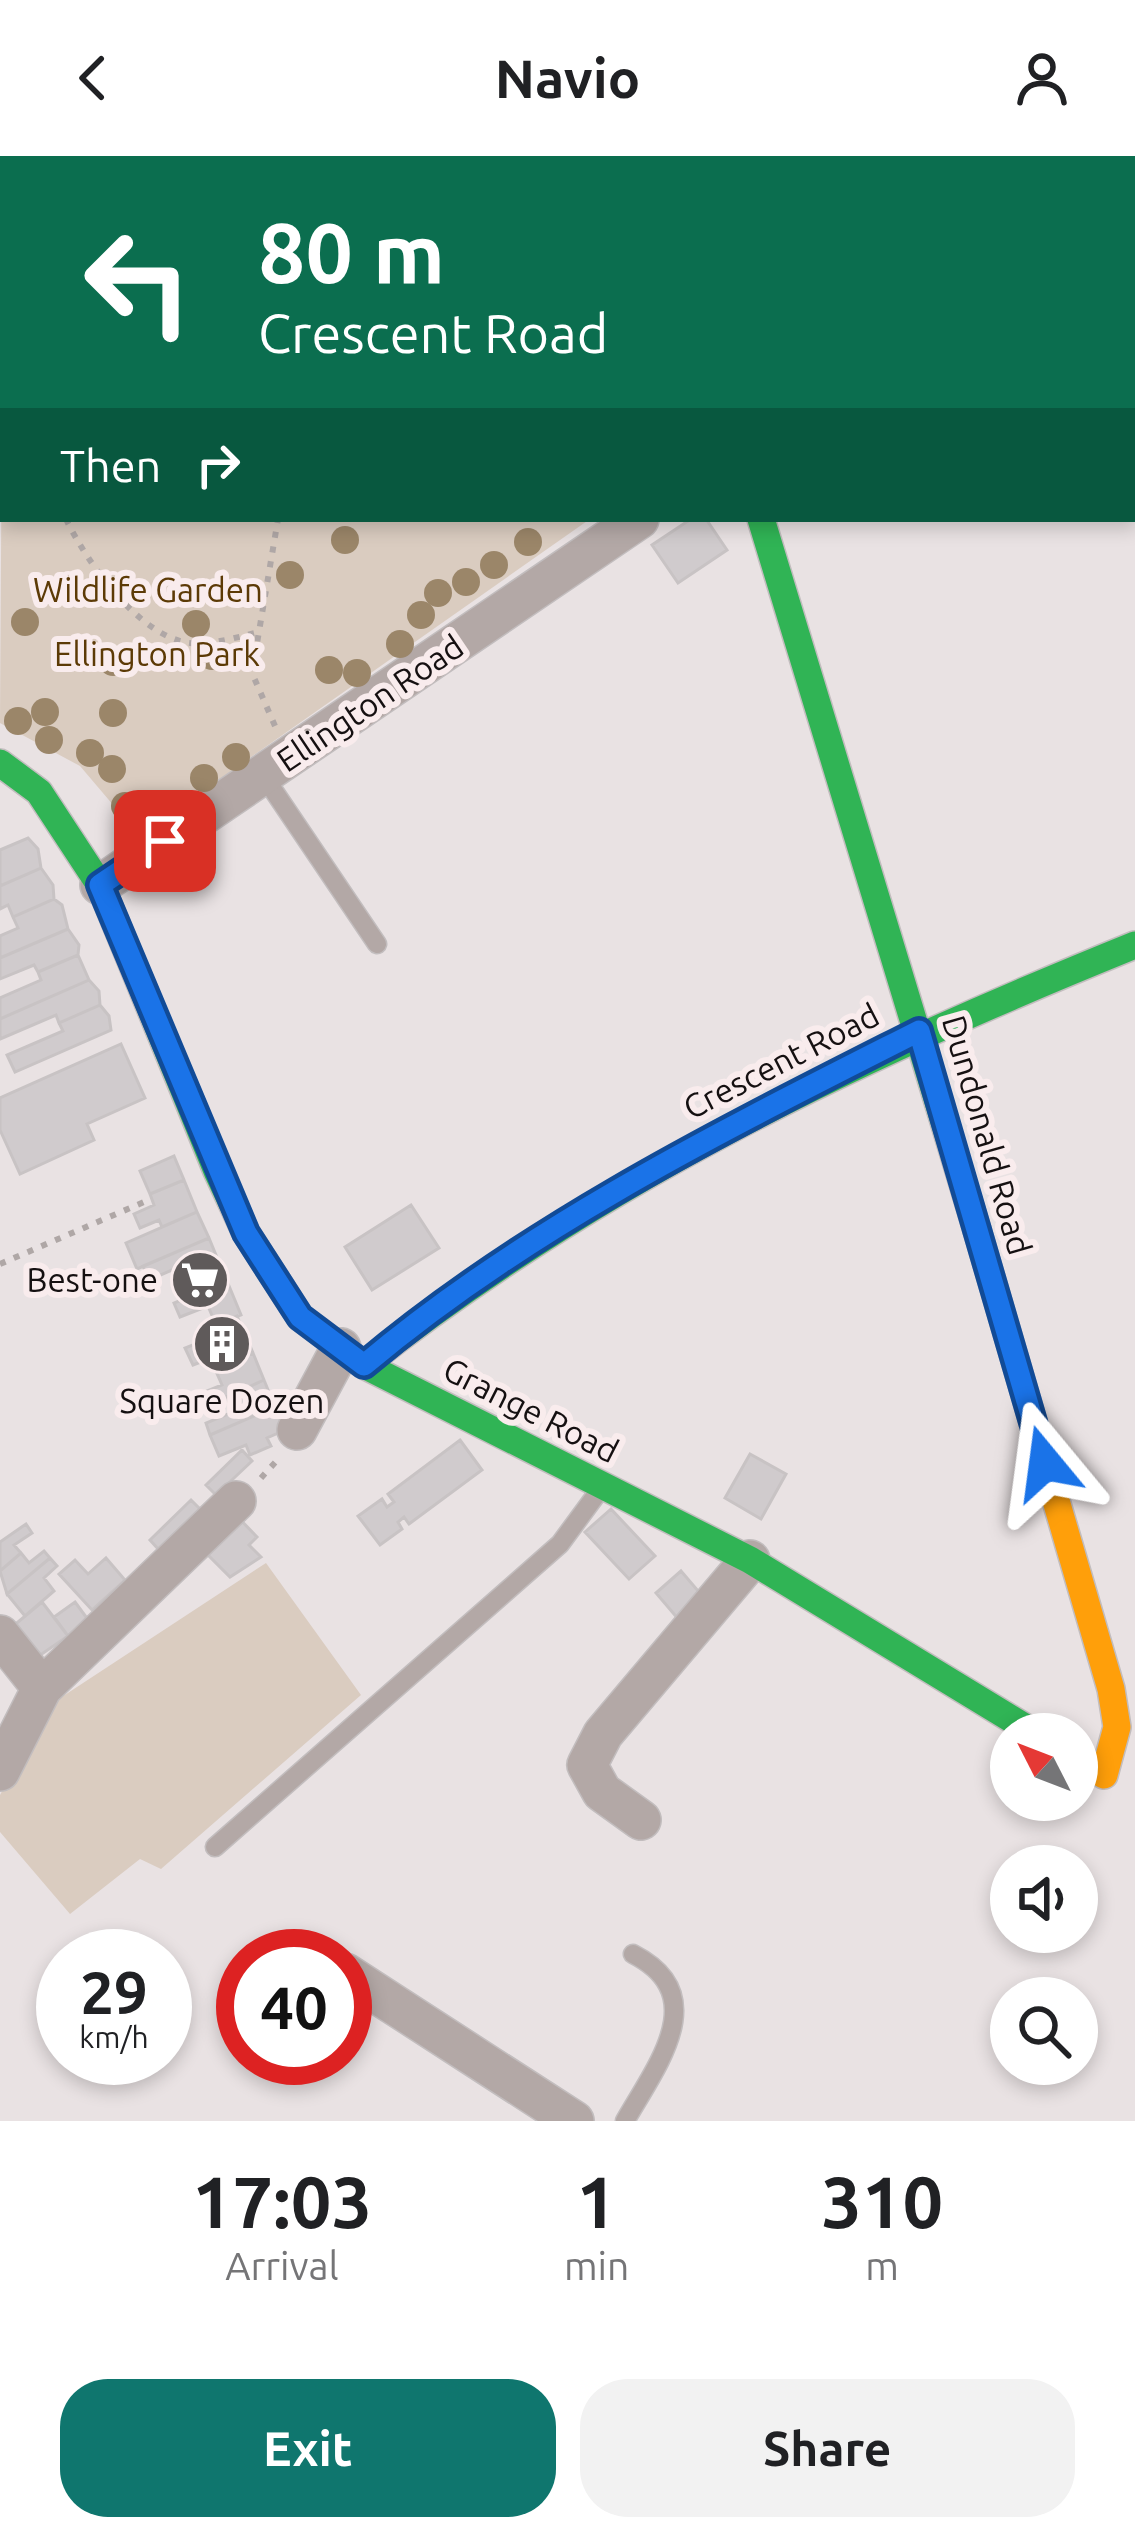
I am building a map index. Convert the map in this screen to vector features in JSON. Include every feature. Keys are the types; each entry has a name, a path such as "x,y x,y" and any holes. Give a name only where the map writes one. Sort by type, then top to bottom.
{"street":[{"name":"Ellington Road","path":"100,885 635,522"},
{"name":"Dundonald Road","path":"762,522 919,1031 1111,1689 1117,1727 1104,1775"},
{"name":"Grange Road","path":"0,763 39,792 100,885 246,1233 300,1317 352,1357 750,1560 1001,1713"},
{"name":"Crescent Road","path":"352,1357 671,1156 919,1031 1135,944"},
{"path":"297,1430 352,1357"},
{"path":"0,1771 42,1688 236,1501"},
{"path":"641,1820 602,1792 586,1766 603,1733 750,1560"},
{"path":"0,1635 42,1688"},
{"path":"1098,1771 1135,1792"},
{"path":"372,1990 574,2121"}],"lane":[{"path":"279,764 377,944"},
{"path":"215,1847 560,1544 602,1487"},
{"path":"625,2121 667,2048 674,2023 671,1983 661,1969 633,1954"}],"path":[{"path":"68,522 100,576 169,637 189,643 255,633"},
{"path":"277,522 255,633 252,673 279,764"},
{"path":"0,1264 151,1199"},
{"path":"236,1501 275,1466 297,1430"}],"green space":[{"name":"Ellington Park","path":"1,522 586,522 150,828 131,826 80,766 0,723"},
{"path":"266,1563 361,1695 161,1869 140,1859 70,1914 0,1832 0,1795 48,1706"}],"building":[{"path":"686,522 708,522 727,550 678,583 652,545"},
{"path":"28,838 38,849 41,868 0,886 0,850"},
{"path":"41,868 53,885 54,899 13,917 8,905 0,909 0,886"},
{"path":"54,899 62,905 68,929 0,958 0,936 18,928 13,917"},
{"path":"68,929 79,945 78,955 38,972 34,965 0,979 0,958"},
{"path":"78,955 89,980 0,1019 0,998 41,980 38,972"},
{"path":"89,980 99,991 100,1005 59,1023 56,1015 0,1039 0,1019"},
{"path":"100,1005 109,1016 111,1030 15,1072 7,1055 63,1031 59,1023"},
{"path":"121,1044 145,1098 87,1124 94,1140 20,1174 0,1130 0,1098"},
{"path":"174,1156 184,1180 150,1194 140,1171"},
{"path":"184,1180 197,1212 162,1227 159,1220 140,1228 134,1214 154,1205 150,1194"},
{"path":"411,1205 439,1248 372,1290 345,1247"},
{"path":"197,1212 209,1238 137,1269 126,1243"},
{"path":"209,1238 218,1260 183,1275 179,1267 149,1280 143,1266"},
{"name":"Best-one","path":"218,1260 227,1281 182,1300 173,1279"},
{"path":"227,1281 241,1315 216,1325 208,1306 180,1317 174,1303"},
{"name":"Square Dozen","path":"237,1316 253,1353 215,1369 211,1358 193,1365 185,1348 203,1341 199,1332"},
{"path":"253,1353 264,1380 203,1407 197,1395 222,1385 215,1369"},
{"path":"264,1380 275,1407 210,1435 206,1423 233,1412 227,1397"},
{"path":"275,1407 285,1430 267,1438 271,1446 250,1455 246,1445 219,1456 210,1435"},
{"path":"460,1440 482,1470 409,1524 404,1517 398,1522 402,1529 380,1545 358,1516 382,1499 387,1507 394,1502 388,1494"},
{"path":"242,1450 252,1461 216,1495 206,1485"},
{"path":"750,1454 786,1474 761,1519 725,1498"},
{"path":"191,1500 201,1510 160,1551 150,1540"},
{"path":"611,1509 655,1556 629,1579 585,1532"},
{"path":"232,1511 257,1537 249,1545 261,1557 230,1577 197,1544"},
{"path":"26,1524 32,1533 14,1545 21,1553 0,1571 0,1542"},
{"path":"44,1551 50,1558 7,1594 0,1571 21,1553 29,1563"},
{"path":"50,1558 57,1566 44,1578 54,1591 25,1616 7,1594"},
{"path":"106,1558 125,1580 92,1610 59,1574 75,1560 88,1574"},
{"path":"681,1571 705,1599 680,1621 656,1593"},
{"path":"42,1602 68,1636 36,1658 12,1627"},
{"path":"75,1602 89,1621 68,1636 54,1617"}],"traffic: fast":[{"path":"762,522 977,1230"},
{"path":"0,763 39,792 100,885 217,1171 246,1233 300,1317 364,1365 750,1560 1001,1713"},
{"path":"364,1365 546,1236 734,1127 930,1032 1135,945"}],"traffic: slow":[{"path":"977,1230 1111,1689 1117,1727 1104,1775"}],"place":[{"name":"Best-one","path":"200,1280"},
{"name":"Square Dozen","path":"222,1344"}],"route":[{"path":"165,841 100,885 246,1233 300,1317 364,1365 440,1301 671,1156 919,1031 1045,1463"}],"park label":[{"name":"Wildlife Garden","path":"148,590"}]}
